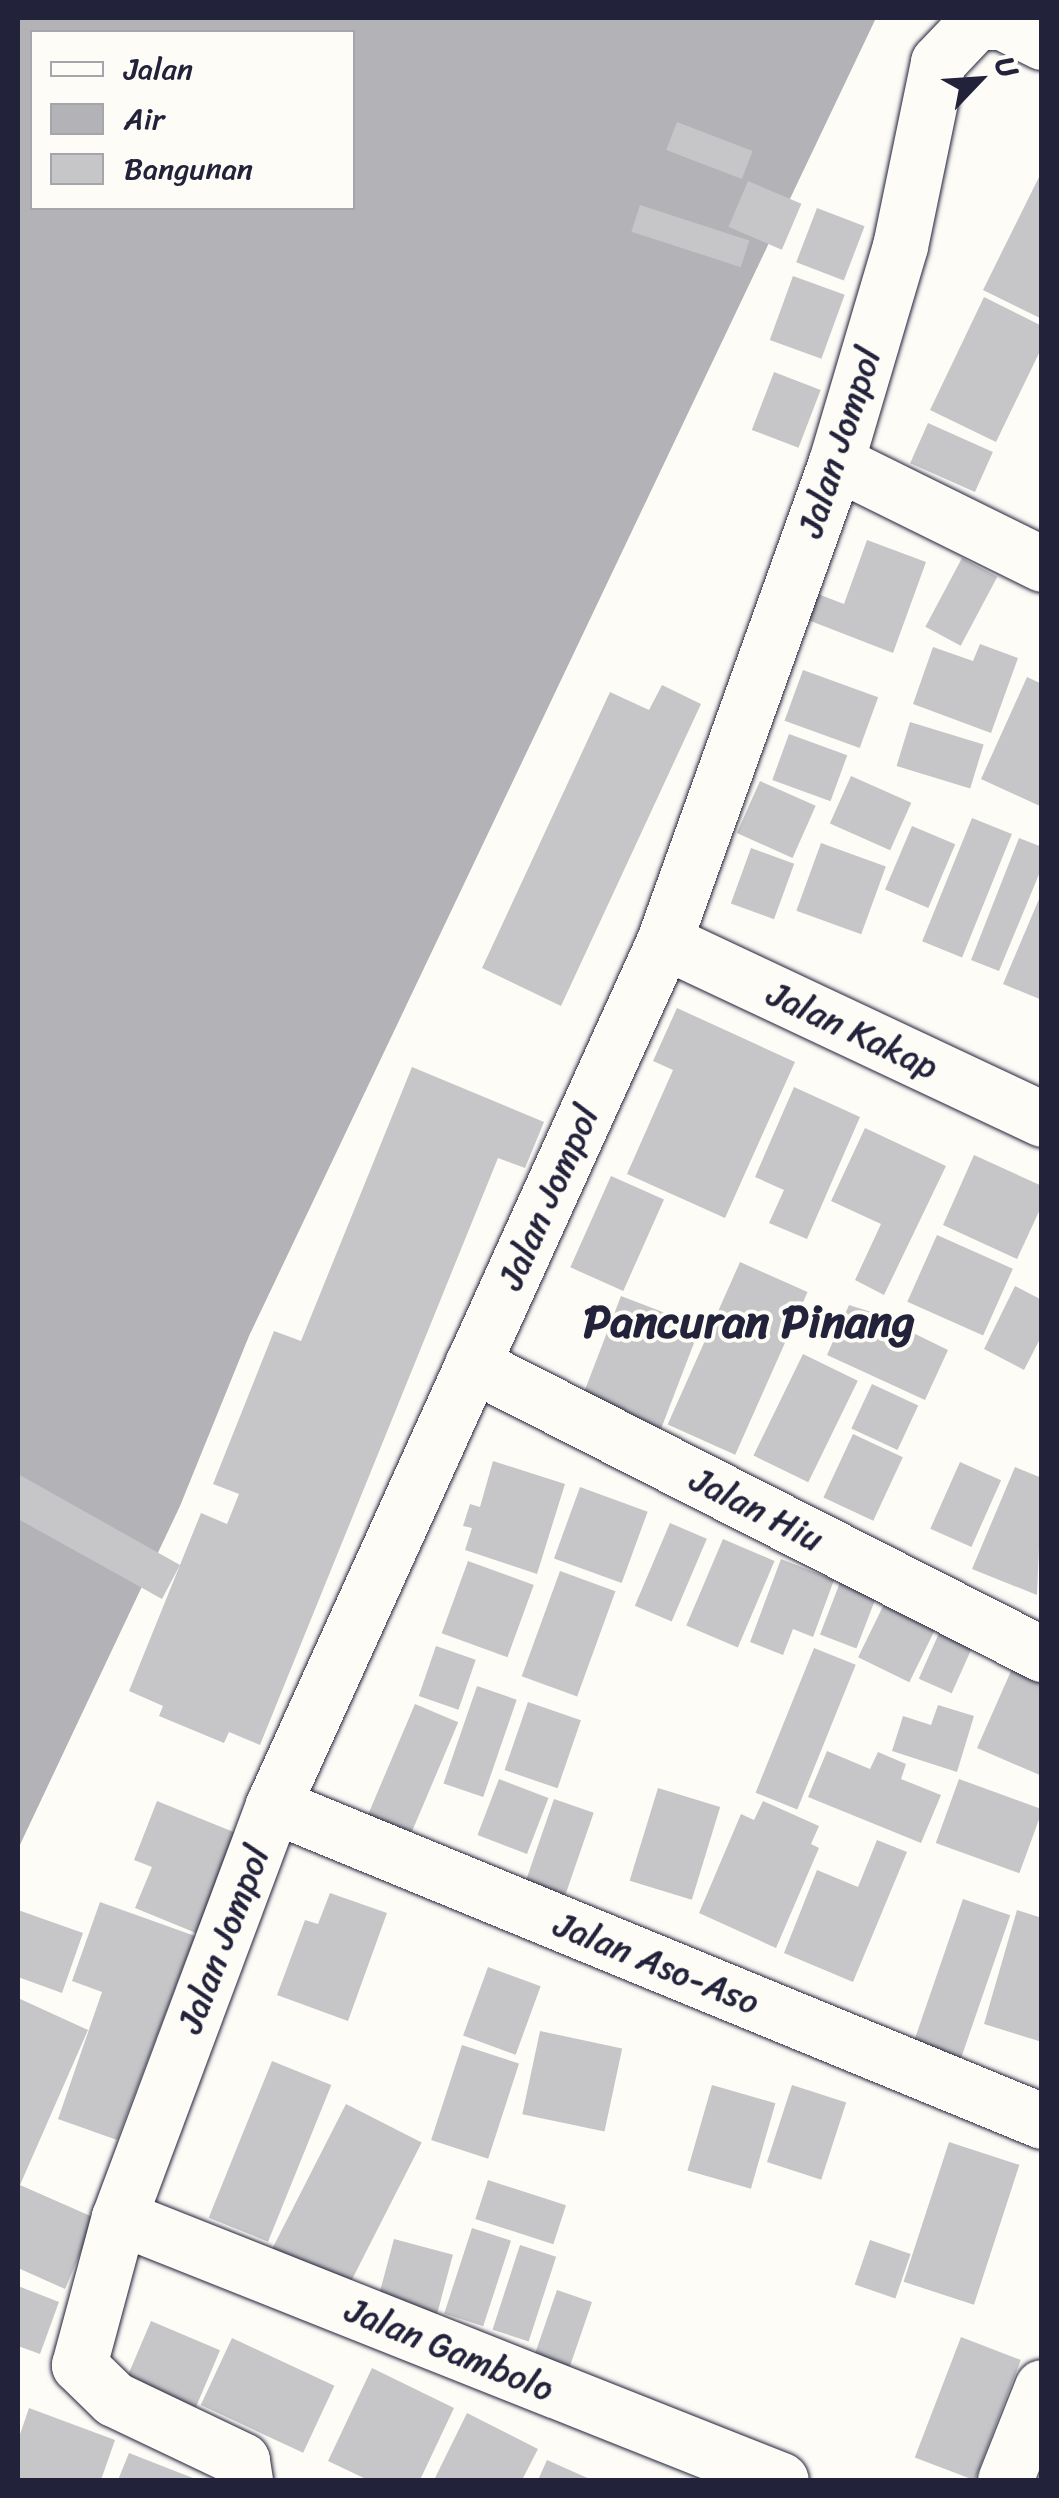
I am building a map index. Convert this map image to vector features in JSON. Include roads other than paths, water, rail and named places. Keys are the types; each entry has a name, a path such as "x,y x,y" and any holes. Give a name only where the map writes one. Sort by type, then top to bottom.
{"street":[{"name":"Jalan Jompol","path":"245,2480 242,2460 114,2399 79,2364 119,2217 274,1805 664,942 836,462 900,246 938,62 976,22 1002,22 1042,42"},
{"path":"836,462 1042,564"},
{"name":"Jalan Kakap","path":"664,942 1042,1120"},
{"name":"Jalan Hiu","path":"472,1364 1042,1654"},
{"name":"Jalan Aso-Aso","path":"274,1805 1042,2121"},
{"name":"Jalan Gambolo","path":"119,2217 781,2480"},
{"path":"1005,2480 1042,2387"}],"water":[{"path":"18,18 876,18 249,1336 180,1506 18,1849"}],"district":[{"name":"Pancuran Pinang","path":"749,1323"}]}
